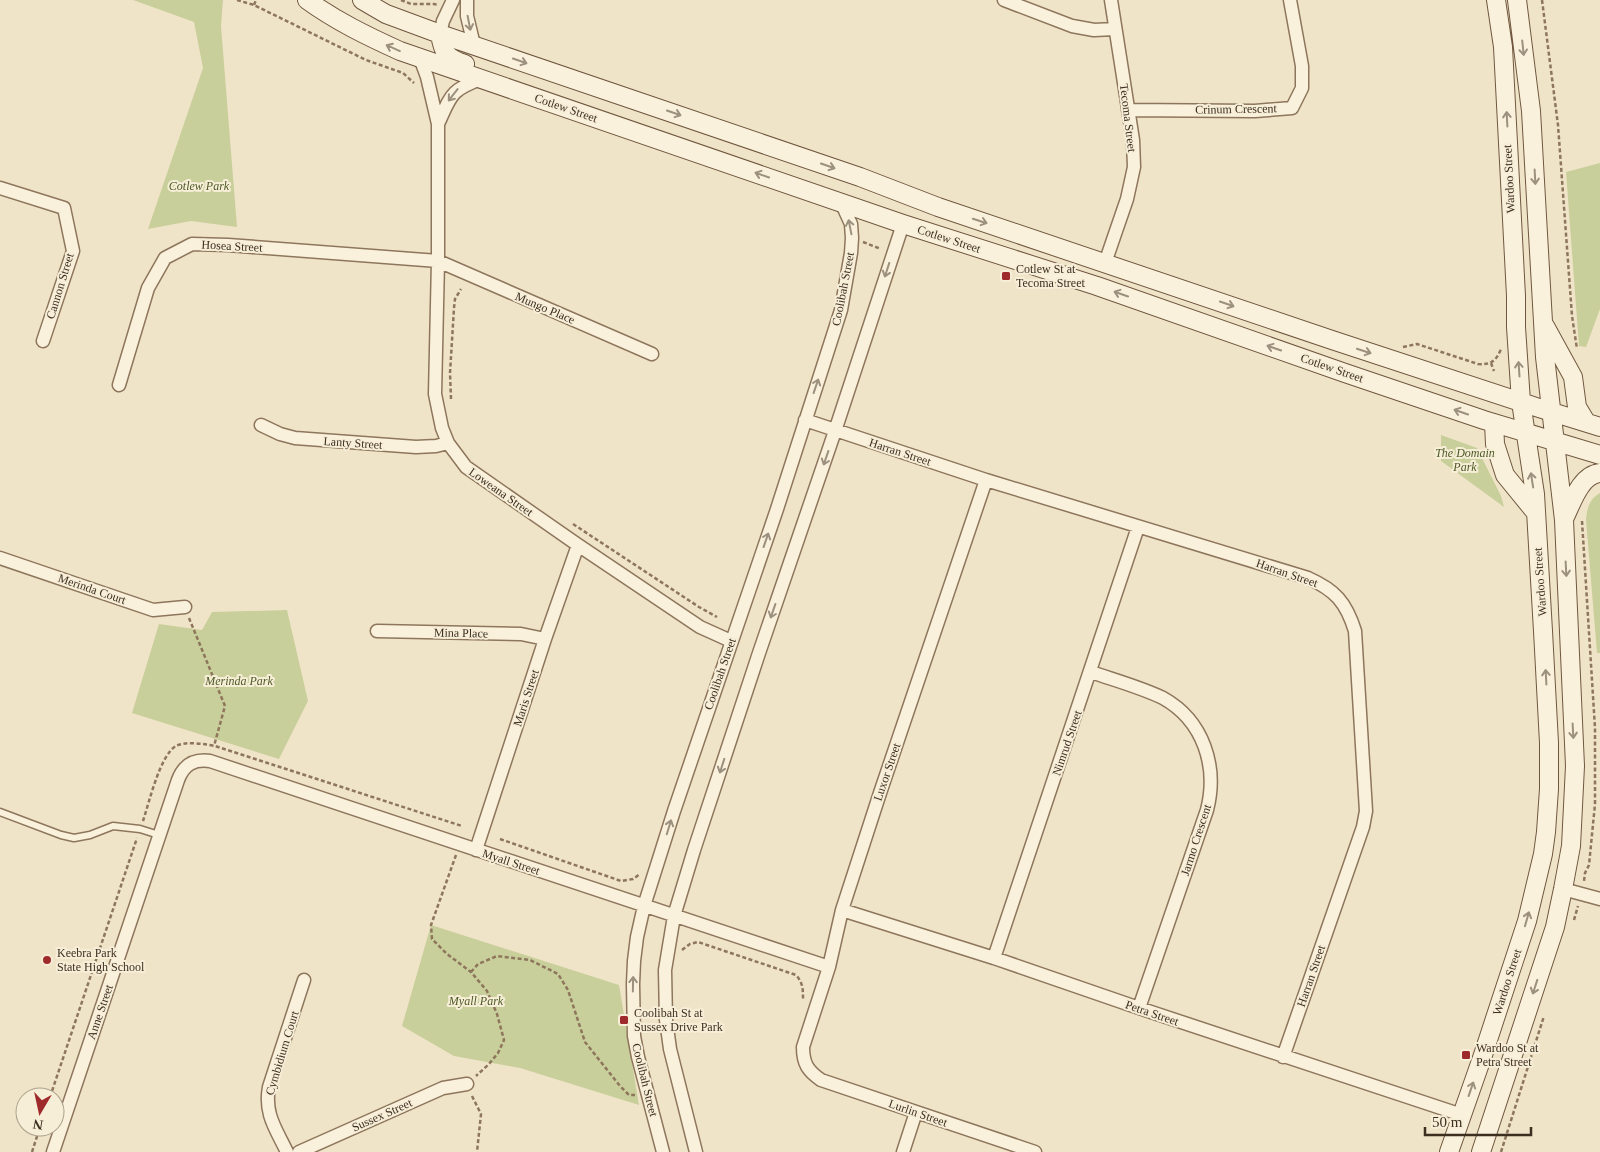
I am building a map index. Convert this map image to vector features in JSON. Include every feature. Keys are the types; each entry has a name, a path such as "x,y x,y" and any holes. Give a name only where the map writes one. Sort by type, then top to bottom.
{"main road":[{"name":"Cotlew Street","path":"307,0 363,34 400,51 903,224 1097,286 1494,424 1600,455"},
{"path":"362,0 386,14 440,34 860,177 938,207 1332,340 1593,424"},
{"name":"Wardoo Street","path":"1449,1152 1527,921 1543,854 1548,789 1549,743 1535,494 1521,402 1503,47 1496,0"},
{"name":"Wardoo Street","path":"1480,1152 1555,927 1571,846 1575,766 1564,520 1545,357 1530,111 1517,0"},
{"path":"440,34 442,49 446,55 453,60 485,71 489,81"},
{"path":"860,177 875,191 899,200 905,211 903,224"},
{"path":"1543,324 1573,377 1577,407 1593,424"},
{"path":"1494,424 1495,444 1505,475 1536,513"},
{"path":"1564,520 1584,481 1594,474 1600,473"}],"street":[{"path":"440,34 443,21 453,0"},
{"path":"468,0 467,16 474,45"},
{"path":"1004,0 1072,26 1094,30 1115,29"},
{"name":"Tecoma Street","path":"1105,263 1128,199 1134,167 1133,140 1111,0"},
{"name":"Crinum Crescent","path":"1128,110 1255,111 1292,108 1302,88 1302,73 1290,0"},
{"name":"Loweana Street","path":"420,58 427,76 438,124 438,261 435,394 437,412 448,443 466,467 578,546 700,626 731,641"},
{"name":"Loweana Street","path":"438,124 450,97 457,90 464,85 489,81"},
{"name":"Cannon Street","path":"0,188 64,208 73,251 43,341"},
{"name":"Coolibah Street","path":"663,1152 636,1050 633,1008 634,961 644,906 674,811 777,509 841,310 852,238 851,224 841,202"},
{"path":"696,1152 670,1049 666,1020 665,970 674,916 759,653 903,224"},
{"name":"Hosea Street","path":"119,385 148,288 166,258 192,244 438,261"},
{"name":"Mungo Place","path":"438,261 652,354"},
{"name":"Harran Street","path":"805,420 986,480 1308,578 1338,596 1350,617 1354,631 1367,800 1365,821 1283,1056"},
{"name":"Lanty Street","path":"261,425 280,434 295,438 416,447 448,443"},
{"name":"Luxor Street","path":"806,1067 803,1047 829,967 842,910 986,480"},
{"name":"Nimrud Street","path":"994,958 1138,527"},
{"name":"Maris Street","path":"476,850 545,639 578,546"},
{"name":"Merinda Court","path":"0,558 153,610 185,607"},
{"name":"Mina Place","path":"377,631 521,634 545,639"},
{"name":"Jarmo Crescent","path":"1091,672 1148,692 1176,707 1194,726 1200,736 1211,773 1212,786 1207,810 1139,1008"},
{"name":"Myall Street","path":"192,762 210,762 829,967"},
{"name":"Anne Street","path":"53,1152 181,773 192,762"},
{"path":"1564,889 1600,899"},
{"name":"Petra Street","path":"842,910 994,958 1462,1116"},
{"name":"Cymbidium Court","path":"287,1152 270,1115 267,1098 268,1087 304,980"},
{"name":"Lurlin Street","path":"806,1067 821,1080 1035,1152"},
{"name":"Sussex Street","path":"299,1152 442,1088 467,1084"},
{"path":"903,1152 916,1112"}],"lane":[{"path":"0,812 74,838 90,835 113,826 140,829 159,835"}],"path":[{"path":"237,0 254,5 366,60 403,73 418,87"},
{"path":"254,5 256,0"},
{"path":"401,0 412,4 434,4 439,6"},
{"path":"1542,0 1558,125 1572,316 1578,357"},
{"path":"859,241 885,250"},
{"path":"451,402 450,373 454,308 455,299 461,289"},
{"path":"1397,347 1416,344 1486,365 1497,359 1501,350 1501,340"},
{"path":"1491,363 1494,371"},
{"path":"569,521 699,608 716,616"},
{"path":"185,607 225,706 210,762"},
{"path":"53,1087 163,760 176,746 195,743 215,746 462,826"},
{"path":"500,839 621,880 628,881 640,873"},
{"path":"460,844 432,925 432,939 447,954 471,972 487,991 497,1014 504,1040 498,1053 489,1064 467,1084 481,1114 477,1152"},
{"path":"679,954 683,948 698,942 796,975 802,981 803,999"},
{"path":"471,972 478,964 497,956 530,960 558,974 568,990 585,1042 629,1095 648,1095"},
{"path":"32,1152 37,1137"}],"green space":[{"name":"Cotlew Park","path":"133,0 223,0 221,26 237,227 191,221 148,229 203,68 194,22"},
{"path":"1600,163 1600,309 1586,347 1579,346 1566,172"},
{"name":"The Domain Park","path":"1441,435 1477,448 1501,496 1504,507 1441,461"},
{"path":"1600,493 1600,653 1597,653 1586,520 1589,505 1593,498"},
{"name":"Merinda Park","path":"287,610 308,701 279,759 132,713 159,624 202,630 212,612"},
{"name":"Myall Park","path":"431,925 619,985 639,1105 520,1068 454,1056 402,1026"}],"place":[{"name":"Cotlew St at Tecoma Street","path":"1006,276"},
{"name":"Keebra Park State High School","path":"47,960"},
{"name":"Coolibah St at Sussex Drive Park","path":"624,1020"},
{"name":"Wardoo St at Petra Street","path":"1466,1055"}]}
